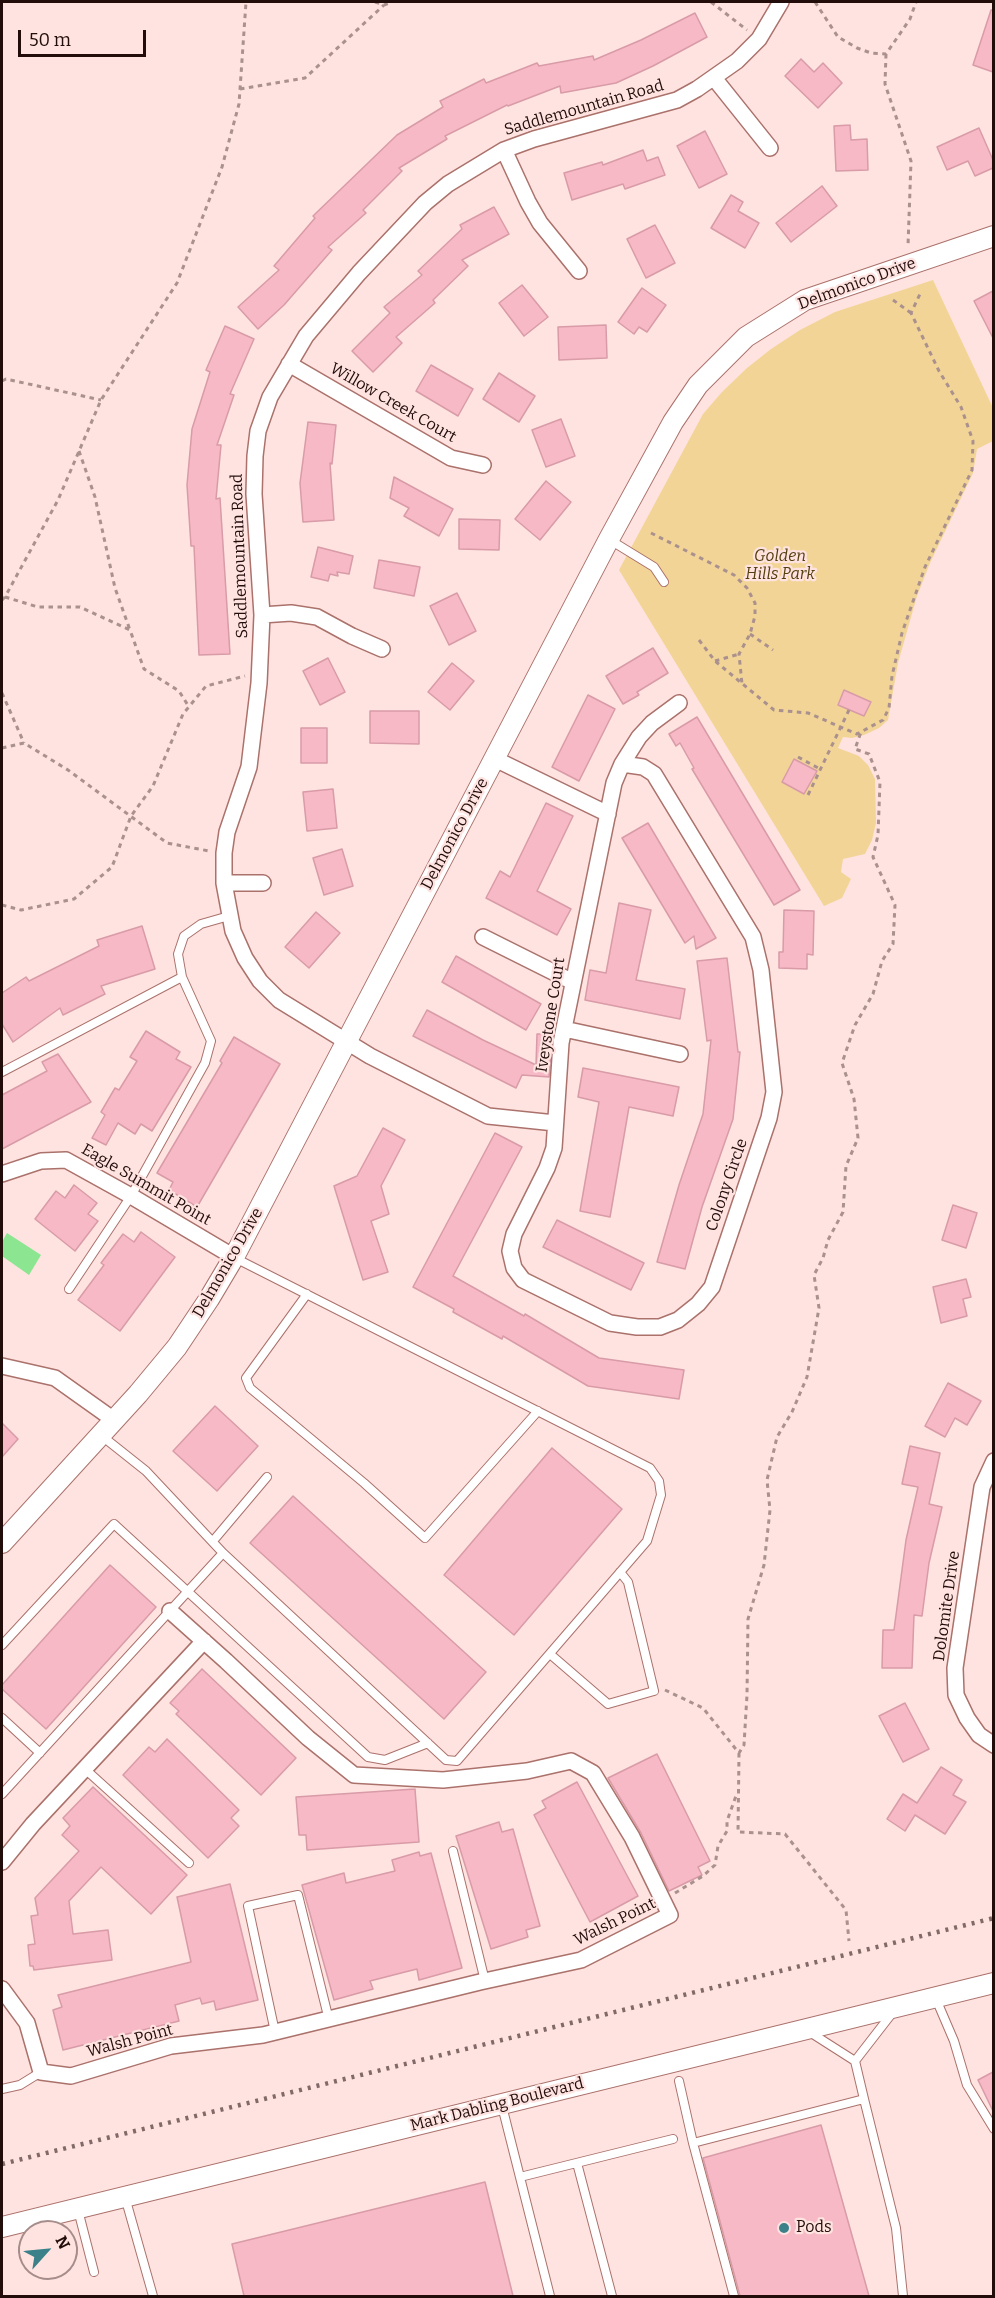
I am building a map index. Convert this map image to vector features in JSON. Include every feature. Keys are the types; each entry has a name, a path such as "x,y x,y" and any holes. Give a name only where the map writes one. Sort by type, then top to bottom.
{"street":[{"name":"Saddlemountain Road","path":"346,1041 279,1000 260,981 233,931 224,883 227,832 249,767 260,673 262,615 254,494 255,456 258,431 270,398 306,336 352,280 425,204 448,184 504,150 534,139 677,100 737,61 759,39 781,2"},
{"path":"714,78 770,148"},
{"path":"504,150 540,223 579,271"},
{"name":"Delmonico Drive","path":"2,1543 101,1435 177,1347 234,1257 609,539 673,422 698,384 746,337 805,300 993,236"},
{"name":"Willow Creek Court","path":"289,364 451,458 483,465"},
{"path":"262,615 291,613 317,617 381,649"},
{"name":"Iveystone Court","path":"555,1123 564,1029 614,783 622,764 639,737 652,723 679,703"},
{"path":"495,759 608,814"},
{"name":"Colony Circle","path":"555,1123 554,1148 547,1168 514,1234 510,1251 514,1268 523,1280 610,1323 637,1327 660,1327 678,1320 698,1304 712,1287 769,1118 774,1092 761,970 753,937 654,774 643,767 622,764"},
{"path":"224,883 263,883"},
{"path":"483,937 573,982"},
{"path":"564,1029 680,1054"},
{"path":"346,1041 370,1056 488,1116 555,1123"},
{"name":"Eagle Summit Point","path":"2,1174 41,1161 66,1160 234,1257"},
{"path":"2,1366 55,1378 114,1420"},
{"name":"Dolomite Drive","path":"993,1461 982,1487 955,1668 956,1695 967,1718 979,1736 993,1745"},
{"name":"Walsh Point","path":"41,2072 71,2076 171,2046 275,2032 581,1960 670,1915 632,1837 593,1773 571,1761 527,1771 443,1780 354,1774 308,1738 170,1611"},
{"path":"2,1862 85,1768 204,1641"},
{"name":"Mark Dabling Boulevard","path":"2,2227 993,1983"},
{"path":"2,1989 27,2023 41,2072"}],"lane":[{"path":"609,539 654,567 664,582"},
{"path":"69,1289 131,1196 205,1063 211,1041 182,977 178,954 184,936 201,924 229,916"},
{"path":"2,1072 182,977"},
{"path":"101,1435 146,1471 224,1553 446,1760 457,1761 647,1541 661,1495 659,1481 650,1468 234,1257"},
{"path":"308,1294 246,1378 250,1388 364,1483 425,1538 538,1411"},
{"path":"213,1541 267,1477"},
{"path":"2,1645 114,1524 368,1757 385,1761 428,1743"},
{"path":"2,1794 224,1553"},
{"path":"550,1654 608,1704 654,1692 628,1582 620,1572"},
{"path":"2,1718 40,1753"},
{"path":"85,1768 189,1863"},
{"path":"453,1851 485,1981"},
{"path":"275,2032 248,1906 298,1894 329,2020"},
{"path":"936,1997 954,2041 967,2085 993,2129"},
{"path":"855,2061 897,2007"},
{"path":"804,2029 855,2061 896,2228 903,2296"},
{"path":"2,2089 20,2085 41,2072"},
{"path":"679,2081 693,2144 734,2296"},
{"path":"693,2144 864,2099"},
{"path":"501,2104 550,2296"},
{"path":"520,2177 673,2139"},
{"path":"577,2163 612,2296"},
{"path":"124,2196 153,2296"},
{"path":"77,2208 94,2272"}],"path":[{"path":"130,630 80,607 38,607 3,598 58,500 101,399 177,283 222,167 239,104 246,2"},
{"path":"375,2 384,5"},
{"path":"240,89 305,78 384,5 392,2"},
{"path":"711,2 759,39"},
{"path":"815,2 838,37 871,54 886,54"},
{"path":"908,266 911,161 885,84 886,54 910,19 916,2"},
{"path":"911,314 920,294"},
{"path":"699,640 715,661 774,711 808,713 849,732 861,732 883,720 889,708 892,676 902,633 925,567 972,470 973,441 961,407 939,371 911,314 893,300"},
{"path":"2,381 101,399"},
{"path":"79,451 95,497 115,588 144,669 179,691 189,707"},
{"path":"651,532 734,575 747,588 755,603 755,616 750,634 739,654 742,686"},
{"path":"750,634 773,650"},
{"path":"715,661 739,654"},
{"path":"2,905 21,910 74,899 112,867 131,816 153,786 183,714 206,686 260,673"},
{"path":"2,693 24,743 68,770 167,843 224,853"},
{"path":"808,795 849,710"},
{"path":"849,1941 846,1910 785,1834 738,1832 738,1789 739,1753 744,1746 748,1619 764,1565 770,1510 767,1480 777,1437 792,1412 807,1377 819,1308 814,1275 823,1258 828,1240 843,1212 846,1166 858,1138 854,1099 842,1063 855,1025 873,994 882,961 894,944 895,905 873,856 878,835 880,782 869,754 855,749 861,732"},
{"path":"2,748 24,743"},
{"path":"798,757 820,769"},
{"path":"653,1684 703,1708 739,1753"},
{"path":"662,1900 691,1884 715,1865 718,1846 727,1831 727,1821 738,1789"}],"green space":[{"name":"Golden Hills Park","path":"933,280 993,408 993,441 977,449 973,473 930,563 917,596 898,663 888,720 879,728 864,735 852,738 843,737 838,748 859,756 868,765 875,779 876,823 872,840 865,854 843,859 841,872 851,879 842,898 824,906 619,570 703,414 747,368 800,330 835,312"}],"shaded area":[{"path":"7,1233 41,1255 29,1275 2,1256 2,1242"}],"building":[{"path":"991,10 993,10 993,72 973,65"},
{"path":"695,13 707,37 653,66 616,83 561,93 560,86 507,105 445,136 447,139 399,168 402,171 363,210 366,213 328,247 332,250 284,305 258,329 238,307 279,270 274,266 315,218 313,216 397,135 443,107 440,101 484,79 486,83 537,63 539,66 593,56 594,60"},
{"path":"801,59 814,72 823,63 842,83 818,108 785,76"},
{"path":"850,125 851,140 867,139 868,170 836,171 834,126"},
{"path":"979,128 993,160 993,168 975,176 968,161 947,170 937,147"},
{"path":"705,131 727,174 699,188 677,146"},
{"path":"643,150 647,161 658,157 665,175 625,189 623,184 572,200 564,173 602,162 603,165"},
{"path":"822,186 837,206 791,242 776,223"},
{"path":"731,195 743,202 738,211 759,223 745,248 711,228"},
{"path":"494,207 509,234 462,260 468,266 433,300 435,303 396,337 402,343 373,372 352,351 390,313 384,307 422,275 418,271 462,229 460,225"},
{"path":"655,225 675,263 646,278 627,239"},
{"path":"522,285 548,317 524,336 499,303"},
{"path":"642,288 666,305 647,332 639,327 634,334 618,322"},
{"path":"993,291 993,338 974,301"},
{"path":"606,325 607,358 559,360 558,327"},
{"path":"225,326 254,339 230,394 234,395 217,445 221,445 216,499 220,498 230,654 199,655 194,546 191,546 187,485 192,429 210,372 206,370"},
{"path":"431,365 473,389 458,416 416,391"},
{"path":"499,373 535,396 519,422 483,399"},
{"path":"561,419 575,456 546,467 532,430"},
{"path":"308,422 336,425 332,464 330,463 334,520 303,522 300,483"},
{"path":"394,477 453,509 439,536 404,516 409,508 390,498"},
{"path":"546,481 571,502 540,540 515,519"},
{"path":"459,519 500,520 499,550 459,549"},
{"path":"318,547 353,556 349,574 337,572 338,576 330,574 328,581 311,577"},
{"path":"379,560 420,567 414,596 374,588"},
{"path":"457,593 476,631 449,645 430,606"},
{"path":"653,648 668,673 637,692 639,695 623,704 606,676"},
{"path":"328,658 345,692 320,705 303,671"},
{"path":"452,663 474,681 450,710 428,692"},
{"path":"844,690 871,702 864,716 838,705"},
{"path":"588,695 615,709 579,781 552,767"},
{"path":"370,711 419,711 419,744 370,743"},
{"path":"697,717 800,890 774,905 692,769 694,768 680,743 676,746 669,734"},
{"path":"301,728 327,728 327,763 301,763"},
{"path":"794,759 817,771 804,794 782,782"},
{"path":"333,789 337,828 307,831 303,792"},
{"path":"546,803 573,816 537,891 571,909 557,935 486,898 500,871 510,877"},
{"path":"648,823 716,938 696,949 694,936 685,943 622,838"},
{"path":"342,849 353,886 324,895 313,858"},
{"path":"619,903 651,910 636,980 685,989 680,1019 585,1000 590,970 606,973"},
{"path":"784,910 814,911 813,955 807,954 807,969 779,968 779,952 783,952"},
{"path":"316,912 340,933 309,968 285,947"},
{"path":"142,926 155,969 101,986 105,994 63,1015 60,1008 13,1042 2,1024 2,993 26,977 29,981 99,946 97,940"},
{"path":"456,956 541,1004 526,1030 442,982"},
{"path":"727,958 738,1052 740,1052 733,1119 702,1207 685,1269 657,1262 679,1185 703,1114 711,1040 707,1041 697,961"},
{"path":"427,1010 536,1065 537,1034 553,1034 549,1077 522,1075 516,1088 413,1036"},
{"path":"146,1031 180,1052 176,1059 191,1067 152,1131 141,1124 135,1134 118,1123 106,1145 92,1138 105,1115 101,1112 115,1088 119,1090 137,1061 130,1057"},
{"path":"234,1037 280,1064 197,1207 169,1190 173,1182 157,1173 222,1063 220,1061"},
{"path":"58,1054 91,1102 2,1149 2,1095 47,1071 42,1062"},
{"path":"583,1068 679,1087 673,1116 629,1107 610,1217 580,1211 599,1102 578,1097"},
{"path":"383,1128 405,1140 381,1186 389,1214 371,1221 388,1272 363,1280 334,1186 357,1176"},
{"path":"495,1133 522,1147 453,1276 524,1316 525,1314 599,1358 684,1370 679,1399 588,1386 503,1336 502,1339 453,1312 454,1309 413,1287"},
{"path":"74,1185 97,1203 88,1214 98,1221 75,1251 35,1219 56,1191 65,1198"},
{"path":"953,1205 977,1213 966,1248 942,1240"},
{"path":"557,1220 644,1263 631,1290 543,1247"},
{"path":"141,1232 175,1257 120,1331 78,1300 104,1265 101,1263 123,1234 134,1242"},
{"path":"966,1279 971,1297 963,1299 967,1316 941,1323 933,1287"},
{"path":"948,1383 981,1401 967,1425 955,1418 945,1437 925,1426"},
{"path":"215,1406 258,1446 217,1491 173,1451"},
{"path":"2,1423 18,1439 2,1457"},
{"path":"910,1446 940,1453 929,1504 942,1507 929,1563 922,1616 914,1615 912,1668 882,1668 883,1630 894,1630 906,1540 918,1487 902,1484"},
{"path":"552,1448 622,1509 514,1635 444,1575"},
{"path":"293,1496 486,1672 444,1719 250,1543"},
{"path":"110,1565 156,1607 46,1729 2,1689 2,1685"},
{"path":"202,1669 296,1758 261,1795 176,1714 179,1711 170,1703"},
{"path":"905,1703 929,1749 903,1762 879,1716"},
{"path":"167,1739 239,1810 231,1818 239,1826 208,1858 123,1775 149,1747 155,1752"},
{"path":"657,1754 710,1861 698,1867 702,1875 669,1891 641,1833 608,1778"},
{"path":"941,1767 962,1780 953,1795 966,1802 945,1834 915,1815 905,1831 887,1819 903,1794 917,1803"},
{"path":"577,1782 638,1896 590,1922 534,1815 546,1808 542,1801"},
{"path":"93,1787 187,1875 151,1914 101,1867 69,1901 73,1934 108,1930 112,1960 34,1970 33,1966 30,1966 28,1945 35,1944 31,1916 38,1915 35,1898 79,1851 62,1835 70,1826 63,1818"},
{"path":"415,1789 419,1842 307,1850 306,1835 299,1835 296,1797"},
{"path":"499,1822 502,1832 513,1829 540,1926 526,1930 528,1937 491,1949 456,1836"},
{"path":"419,1852 420,1856 431,1853 462,1968 419,1980 417,1969 370,1981 373,1989 334,2000 302,1885 344,1873 346,1883 395,1871 392,1860"},
{"path":"230,1884 258,2000 216,2010 214,2001 202,2004 200,1998 175,2005 179,2021 63,2050 53,2010 62,2007 58,1995 191,1962 177,1897"},
{"path":"993,2072 993,2111 978,2080"},
{"name":"Pods","path":"821,2125 869,2296 740,2296 703,2158"},
{"path":"485,2182 513,2296 244,2296 232,2244"}],"railway":[{"path":"2,2164 994,1918"}],"place":[{"name":"Pods","path":"784,2228"}]}
